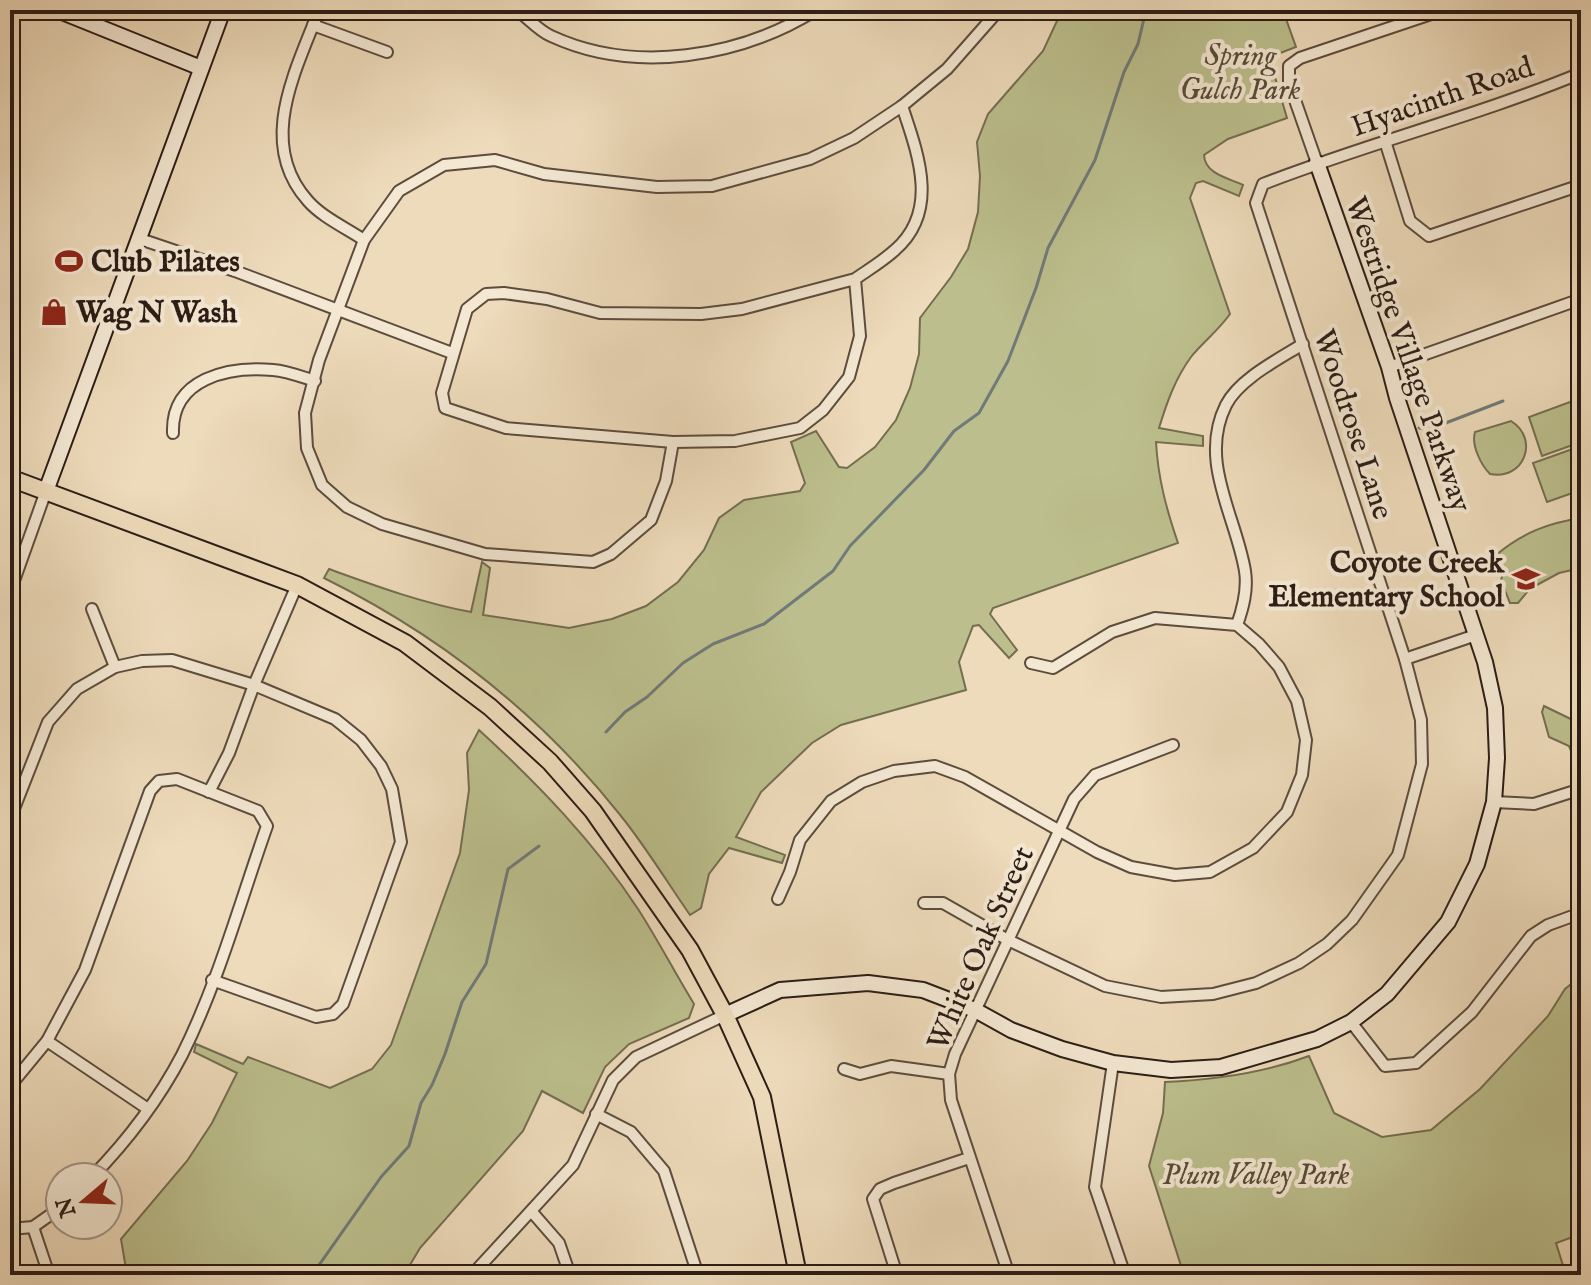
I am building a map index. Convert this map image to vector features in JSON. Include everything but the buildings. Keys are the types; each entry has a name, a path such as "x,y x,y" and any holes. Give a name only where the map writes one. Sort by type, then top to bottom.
{"main road":[{"path":"10,478 297,585 405,643 490,707 550,762 593,811 690,950 725,1015 762,1097 798,1275"}],"street":[{"path":"57,10 201,68"},
{"path":"10,592 223,10"},
{"path":"319,10 284,105 282,154 293,180 309,203 364,240"},
{"path":"517,10 549,35 591,50 631,56 684,57 729,47 788,27 816,10"},
{"path":"673,442 666,481 651,520 611,554 593,562 485,554 382,524 347,507 322,485 307,448 305,413 319,360 364,240 399,191 444,165 495,160 544,174 657,187 712,186 810,159 854,138 902,106 947,69 999,10"},
{"path":"1317,163 1289,83 1289,66 1300,58 1443,10"},
{"path":"313,25 387,52"},
{"name":"Hyacinth Road","path":"1317,163 1581,73"},
{"path":"855,279 860,336 849,377 823,410 800,428 735,441 673,442 506,428 445,408 442,393 467,309 486,294 504,293 547,299 600,313 701,314 742,309 855,279 897,248 917,222 923,190 921,162 902,106"},
{"path":"1385,141 1410,221 1429,236 1581,185"},
{"name":"Woodrose Lane","path":"924,903 943,903 1008,940 1105,986 1161,997 1213,994 1256,983 1299,963 1327,944 1352,920 1398,855 1422,764 1421,720 1405,659 1256,203 1263,184 1317,163"},
{"name":"Westridge Village Parkway","path":"725,1015 780,990 868,983 923,990 975,1010 1011,1030 1113,1063 1171,1070 1221,1067 1317,1039 1351,1022 1387,994 1448,922 1477,864 1494,802 1497,758 1491,684 1389,367 1317,163"},
{"path":"140,239 235,271 452,353"},
{"path":"1389,367 1581,299"},
{"path":"1237,625 1244,603 1245,572 1222,497 1216,466 1217,439 1227,403 1253,375 1303,344"},
{"path":"173,433 177,404 198,382 233,370 276,370 315,381"},
{"path":"209,792 229,753 297,585"},
{"path":"92,609 115,667"},
{"path":"778,899 800,840 831,801 862,782 894,771 935,766 965,777 1059,832 1131,867 1175,875 1210,872 1253,848 1287,812 1302,775 1306,740 1297,701 1279,667 1237,625 1155,618 1112,632 1053,668 1031,663"},
{"path":"1405,659 1476,635"},
{"path":"10,819 48,722 77,689 115,667 142,661 172,660 254,685 335,719 361,740 381,766 392,789 401,842 343,1004 333,1014 316,1017 212,980"},
{"name":"White Oak Street","path":"1009,1275 951,1100 949,1074 955,1054 1074,799 1095,775 1173,745"},
{"path":"10,1086 47,1041 85,970 150,791 159,781 177,779 258,811 267,826 182,1055 148,1109 108,1161"},
{"path":"1494,802 1530,804 1581,789"},
{"path":"1351,1022 1385,1066 1416,1063 1472,1012 1531,936 1548,925 1581,913"},
{"path":"472,1275 573,1165 613,1080 636,1057 725,1015"},
{"path":"47,1041 148,1109"},
{"path":"1113,1063 1095,1187 1125,1275"},
{"path":"844,1069 860,1074 891,1066 949,1074"},
{"path":"596,1114 631,1132 664,1171 698,1275"},
{"path":"897,1275 873,1199 880,1189 969,1158"},
{"path":"532,1212 559,1243 570,1275"},
{"path":"10,1229 33,1227 44,1219"},
{"path":"33,1227 49,1275"}],"green space":[{"name":"Spring Gulch Park","path":"1041,10 1288,10 1285,16 1296,47 1275,55 1272,67 1287,118 1228,139 1204,155 1213,171 1243,185 1239,196 1203,181 1196,183 1190,198 1230,314 1185,365 1159,428 1203,436 1203,446 1156,442 1163,493 1178,543 993,608 990,614 1017,650 1009,658 979,625 973,626 959,662 966,690 841,725 812,743 761,792 736,837 785,855 782,863 729,848 709,874 701,908 690,915 621,816 557,744 522,711 486,680 408,625 324,578 329,569 417,599 471,612 482,562 490,568 483,615 569,628 612,619 646,606 678,582 704,550 719,518 744,500 800,491 805,483 791,442 816,431 839,467 847,468 875,447 896,420 910,388 919,354 920,318 968,249 978,212 980,176 977,142 988,114 1043,51 1057,21"},
{"path":"1581,398 1581,442 1542,456 1529,417"},
{"path":"1511,421 1525,438 1524,457 1512,471 1490,474 1474,443 1475,432"},
{"path":"1581,446 1581,490 1547,502 1533,463"},
{"path":"1581,518 1581,568 1559,573 1533,585 1518,603 1510,603 1501,580 1504,570 1496,555 1536,530"},
{"path":"1544,706 1579,723 1581,761 1574,758 1569,746 1549,737 1542,712"},
{"path":"479,730 523,771 603,860 645,921 694,1004 689,1018 629,1044 605,1067 583,1113 542,1091 523,1131 420,1248 404,1275 127,1275 121,1241 124,1241 124,1235 187,1161 212,1123 237,1073 194,1052 196,1044 243,1064 248,1057 330,1088 372,1069 391,1045 460,853 469,790 467,753"},
{"name":"Plum Valley Park","path":"1581,976 1581,1234 1556,1243 1566,1275 1184,1275 1149,1166 1163,1113 1165,1082 1238,1075 1309,1056 1334,1113 1382,1137 1431,1130 1480,1089 1548,1016 1565,989"}],"waterway":[{"path":"606,732 683,663 713,644 764,624 833,571 850,546 924,470 954,431 979,413 1008,361 1048,248 1095,160 1124,72 1138,44 1146,10"},
{"path":"1419,428 1430,429 1503,401"},
{"path":"312,1275 381,1177 409,1146 421,1103 445,1054 462,1002 486,964 508,869 539,846"}],"place":[{"name":"Club Pilates","path":"69,261"},
{"name":"Wag N Wash","path":"54,312"},
{"name":"Coyote Creek Elementary School","path":"1526,579"}]}
